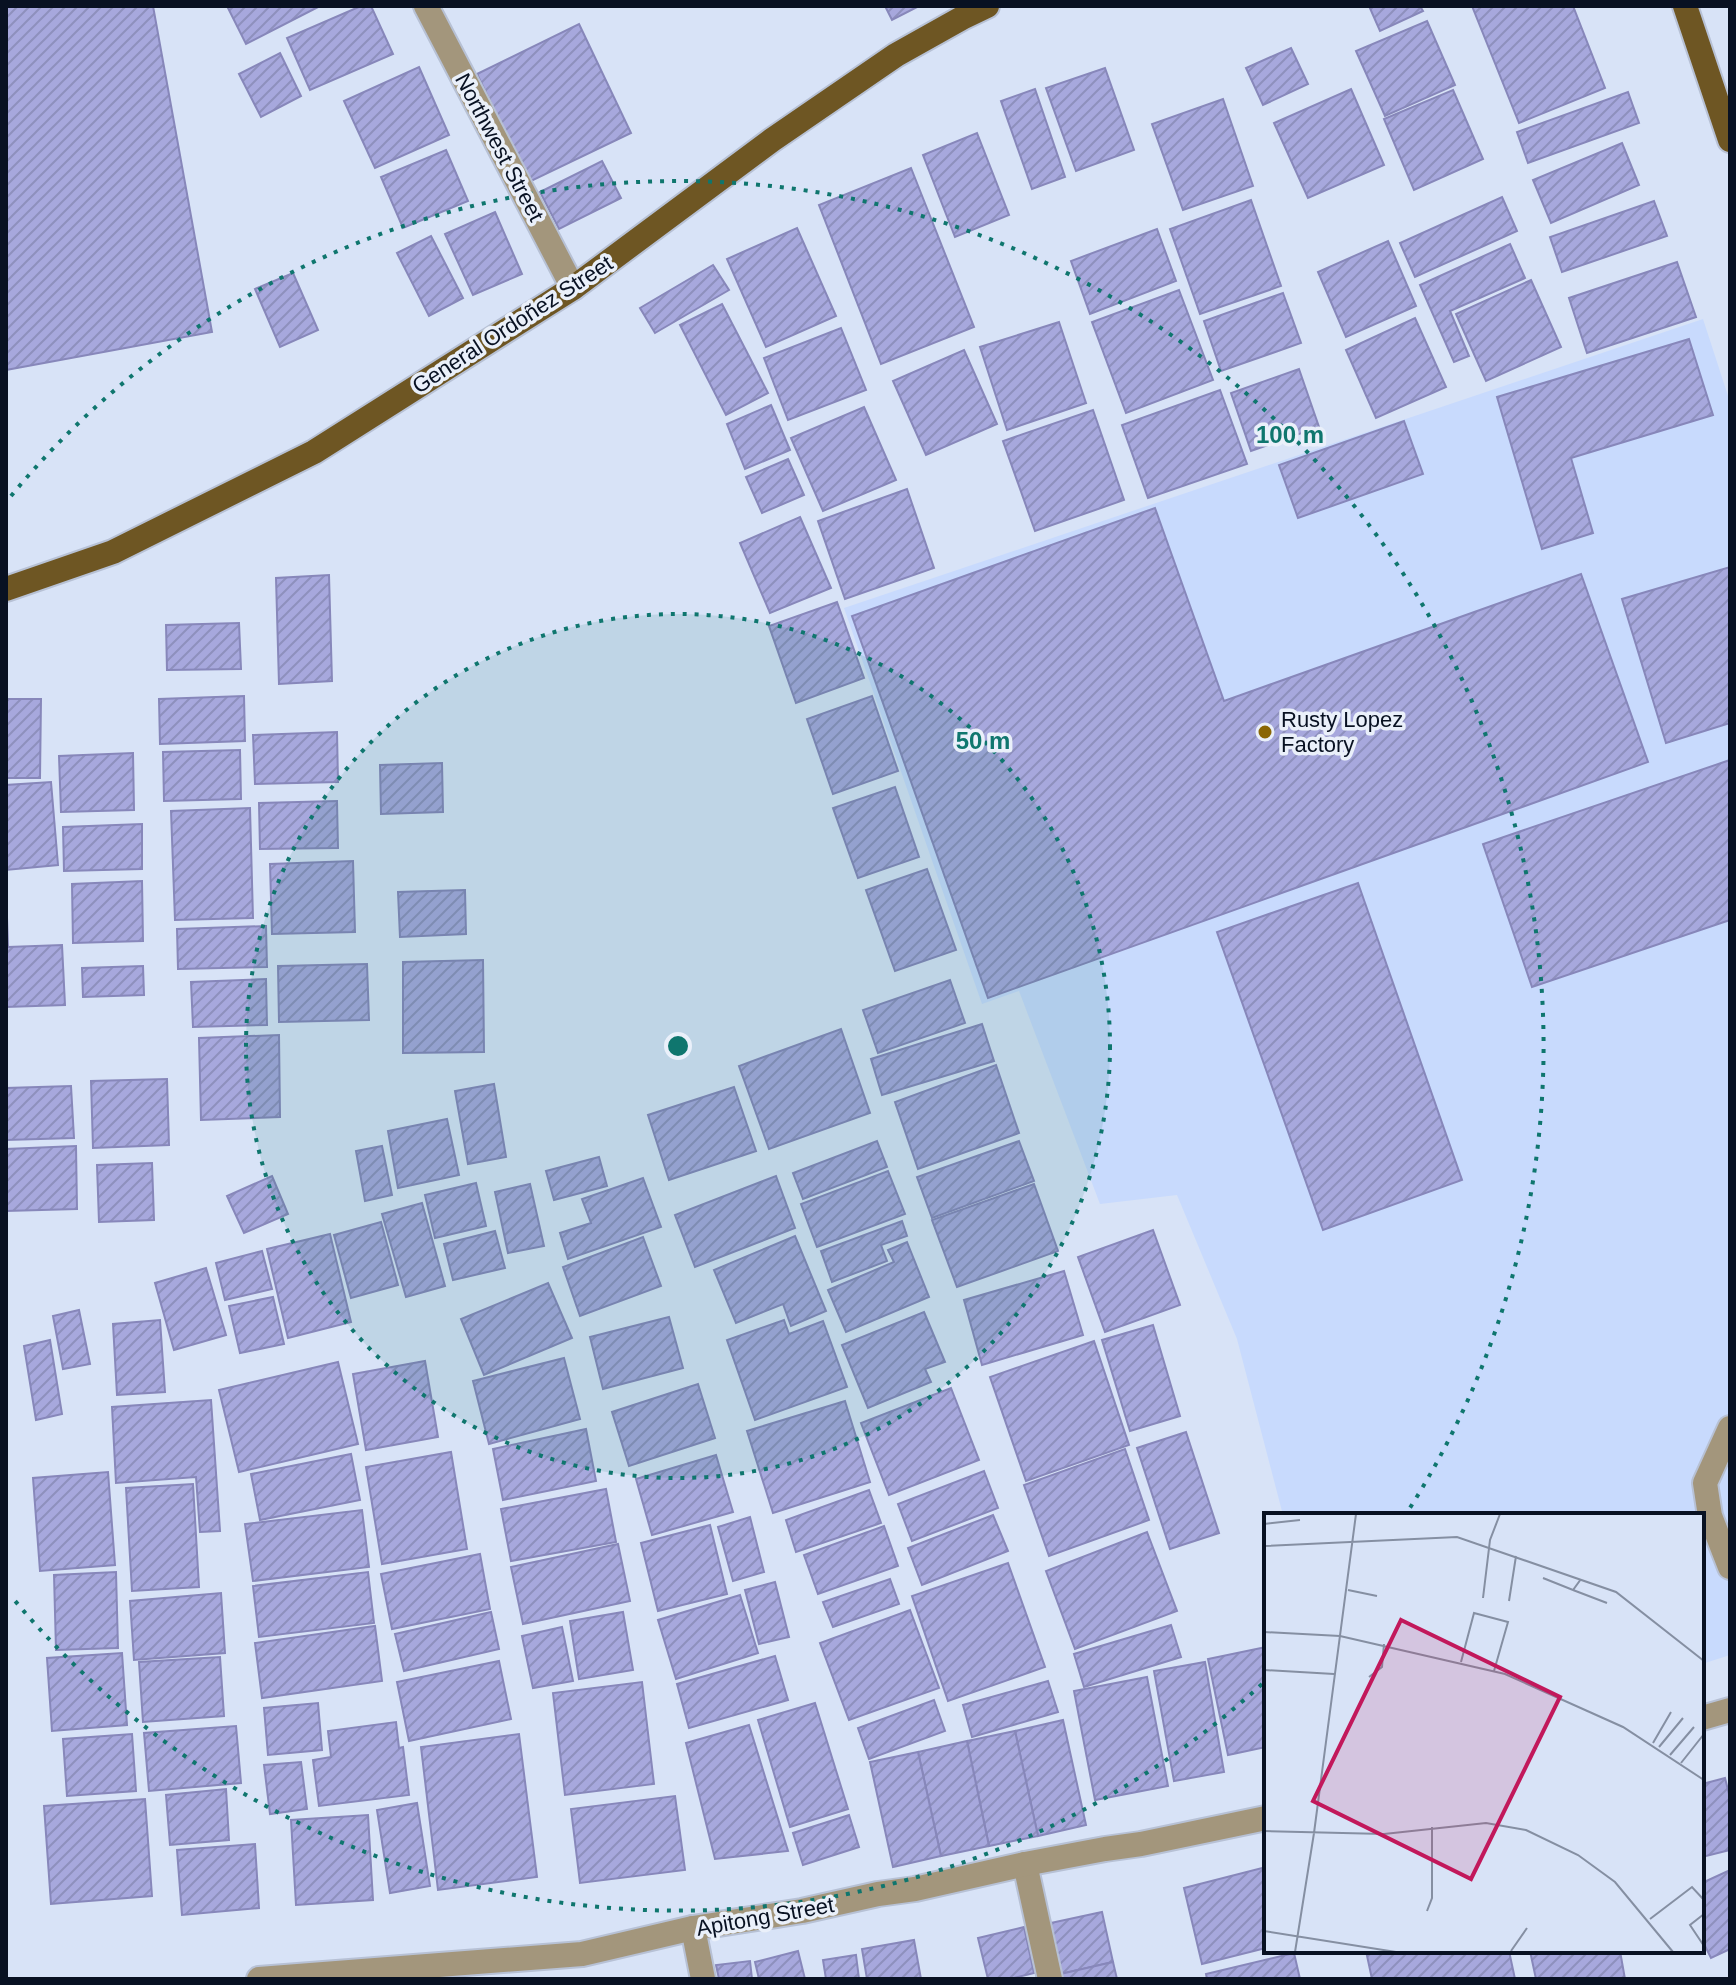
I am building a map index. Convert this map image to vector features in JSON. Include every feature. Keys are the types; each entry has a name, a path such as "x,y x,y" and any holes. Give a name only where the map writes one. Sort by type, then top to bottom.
{"main road":[{"name":"General Ordoñez Street","path":"6,589 113,552 314,452 573,288 772,140 896,55 987,6"},
{"path":"1685,6 1730,140"}],"street":[{"name":"Northwest Street","path":"426,6 573,288"},
{"path":"1730,1428 1705,1483 1710,1516 1730,1567"},
{"path":"1704,1717 1730,1710"},
{"name":"Apitong Street","path":"259,1979 582,1954 693,1928 802,1911 1264,1818"},
{"path":"1025,1864 1050,1979"},
{"path":"693,1928 703,1979"}],"shaded area":[{"path":"1703,319 1730,402 1730,1655 1704,1663 1704,1513 1282,1513 1237,1339 1177,1195 1100,1204 1019,991 982,1004 844,608"}],"building":[{"path":"6,6 153,6 212,332 6,370"},
{"path":"227,6 320,6 246,44"},
{"path":"361,6 371,6 393,54 310,90 287,38"},
{"path":"885,6 919,6 892,20"},
{"path":"1369,6 1420,6 1423,11 1380,31"},
{"path":"1472,6 1573,6 1605,88 1519,123"},
{"path":"1427,21 1455,85 1385,116 1356,51"},
{"path":"579,24 631,133 529,182 477,74"},
{"path":"1291,48 1308,84 1263,105 1246,68"},
{"path":"280,53 301,96 261,117 239,74"},
{"path":"419,67 449,135 375,168 344,101"},
{"path":"1105,68 1134,150 1076,171 1046,88"},
{"path":"1035,89 1065,177 1032,189 1001,101"},
{"path":"1351,89 1384,165 1308,198 1274,123"},
{"path":"1453,90 1483,159 1414,190 1384,119"},
{"path":"1628,92 1639,123 1528,163 1517,132"},
{"path":"1223,99 1253,186 1183,210 1152,124"},
{"path":"977,133 1009,215 955,237 923,155"},
{"path":"1622,143 1639,185 1551,223 1533,180"},
{"path":"446,150 468,201 403,228 381,177"},
{"path":"602,161 621,198 559,229 540,192"},
{"path":"911,168 974,327 881,364 819,205"},
{"path":"1502,197 1517,231 1415,277 1400,243"},
{"path":"1251,200 1281,286 1200,314 1170,229"},
{"path":"1654,201 1667,236 1562,272 1550,237"},
{"path":"495,212 522,274 473,295 445,234"},
{"path":"797,228 836,316 766,347 727,259"},
{"path":"1157,229 1176,281 1090,314 1071,261"},
{"path":"431,236 463,298 429,316 397,253"},
{"path":"1388,241 1416,306 1346,337 1318,272"},
{"path":"1510,244 1525,278 1450,311 1469,356 1454,362 1420,285"},
{"path":"1677,262 1696,317 1587,353 1569,298"},
{"path":"713,265 729,290 655,333 640,308"},
{"path":"293,273 318,330 280,347 255,289"},
{"path":"1531,280 1561,347 1486,381 1456,314"},
{"path":"1179,290 1213,380 1126,413 1092,322"},
{"path":"1283,293 1301,343 1221,371 1204,321"},
{"path":"722,304 768,393 726,415 680,325"},
{"path":"1415,318 1446,387 1376,418 1346,350"},
{"path":"1059,322 1086,403 1007,430 980,347"},
{"path":"841,328 866,390 788,420 764,358"},
{"path":"1689,339 1713,415 1571,458 1593,533 1542,549 1497,397"},
{"path":"964,350 997,424 926,455 893,381"},
{"path":"1299,369 1319,427 1251,451 1231,393"},
{"path":"1220,390 1247,464 1148,498 1122,425"},
{"path":"771,405 790,450 745,469 727,424"},
{"path":"864,407 896,480 823,511 791,438"},
{"path":"1093,410 1124,500 1035,531 1003,441"},
{"path":"1404,421 1423,474 1298,518 1279,465"},
{"path":"788,459 804,495 762,513 746,477"},
{"path":"907,489 934,568 845,599 818,521"},
{"name":"Rusty Lopez Factory","path":"1155,508 1224,701 1581,574 1648,762 988,998 852,616"},
{"path":"800,517 831,588 770,613 740,543"},
{"path":"1730,567 1730,723 1666,743 1622,599"},
{"path":"329,575 332,681 279,684 276,578"},
{"path":"837,602 864,678 796,703 769,626"},
{"path":"239,623 241,669 167,670 166,625"},
{"path":"244,696 245,741 160,744 159,699"},
{"path":"872,696 898,771 833,794 807,719"},
{"path":"6,699 41,699 40,778 6,778"},
{"path":"337,732 338,782 255,784 253,735"},
{"path":"240,750 241,799 164,801 163,752"},
{"path":"133,753 134,810 61,812 59,756"},
{"path":"1730,760 1730,920 1532,987 1483,844"},
{"path":"442,763 443,812 381,814 380,765"},
{"path":"51,782 58,865 6,870 6,785"},
{"path":"895,787 919,857 858,878 833,808"},
{"path":"337,801 338,848 260,849 259,803"},
{"path":"250,808 253,918 175,920 171,811"},
{"path":"142,824 142,869 64,871 63,827"},
{"path":"353,861 355,932 272,934 270,864"},
{"path":"927,869 956,950 895,971 866,890"},
{"path":"142,881 143,941 73,943 72,884"},
{"path":"1358,883 1462,1180 1323,1230 1217,932"},
{"path":"6,888 8,947 62,945 65,1005 6,1007"},
{"path":"465,890 466,934 400,937 398,892"},
{"path":"266,926 267,967 178,969 177,929"},
{"path":"483,960 484,1052 403,1053 403,962"},
{"path":"367,964 369,1020 279,1022 278,966"},
{"path":"143,966 144,995 83,997 82,968"},
{"path":"266,979 267,1025 193,1027 191,982"},
{"path":"950,980 965,1023 878,1053 863,1010"},
{"path":"982,1024 994,1061 882,1095 871,1059"},
{"path":"841,1029 870,1113 769,1149 739,1066"},
{"path":"279,1035 280,1117 201,1120 199,1038"},
{"path":"996,1065 1019,1133 918,1169 895,1102"},
{"path":"167,1079 169,1145 93,1148 91,1081"},
{"path":"494,1084 506,1157 468,1164 455,1091"},
{"path":"71,1086 74,1138 6,1140 6,1088"},
{"path":"734,1087 756,1151 669,1180 648,1115"},
{"path":"447,1119 459,1175 398,1188 388,1131"},
{"path":"877,1141 887,1167 803,1199 793,1173"},
{"path":"1019,1141 1034,1181 932,1218 917,1177"},
{"path":"76,1146 77,1209 6,1211 6,1149"},
{"path":"382,1146 392,1195 365,1201 356,1151"},
{"path":"599,1157 607,1186 554,1200 546,1171"},
{"path":"152,1163 154,1220 99,1222 97,1165"},
{"path":"888,1171 905,1214 817,1247 801,1204"},
{"path":"272,1176 288,1214 244,1233 227,1196"},
{"path":"776,1176 795,1228 695,1267 675,1215"},
{"path":"643,1178 661,1227 568,1259 560,1233 591,1223 582,1199"},
{"path":"476,1183 486,1226 435,1238 425,1195"},
{"path":"530,1184 544,1246 508,1253 495,1192"},
{"path":"1034,1184 1058,1251 957,1287 932,1220"},
{"path":"422,1203 445,1286 406,1297 382,1214"},
{"path":"902,1221 907,1236 881,1245 887,1261 832,1282 821,1251"},
{"path":"381,1222 398,1285 351,1298 334,1235"},
{"path":"1153,1230 1180,1305 1105,1332 1078,1257"},
{"path":"495,1231 505,1268 453,1280 444,1244"},
{"path":"330,1234 351,1322 288,1338 267,1249"},
{"path":"795,1236 826,1311 791,1326 783,1304 736,1323 714,1270"},
{"path":"643,1237 661,1286 580,1316 563,1267"},
{"path":"907,1242 929,1297 846,1332 828,1290 894,1262 888,1250"},
{"path":"262,1251 272,1289 225,1300 216,1263"},
{"path":"206,1268 226,1335 174,1350 155,1283"},
{"path":"1064,1271 1083,1335 982,1365 964,1300"},
{"path":"548,1283 572,1338 484,1375 461,1319"},
{"path":"273,1297 284,1344 240,1353 229,1306"},
{"path":"79,1310 90,1364 63,1369 53,1316"},
{"path":"924,1312 945,1362 925,1369 931,1382 868,1408 842,1345"},
{"path":"669,1317 683,1368 603,1389 590,1337"},
{"path":"160,1320 165,1392 117,1395 113,1324"},
{"path":"784,1320 789,1334 823,1321 847,1387 755,1420 727,1340"},
{"path":"1153,1325 1180,1416 1130,1431 1102,1340"},
{"path":"50,1340 62,1414 36,1420 24,1346"},
{"path":"1094,1341 1129,1445 1026,1481 990,1377"},
{"path":"564,1358 580,1419 489,1444 473,1381"},
{"path":"425,1361 438,1437 366,1450 353,1374"},
{"path":"338,1362 358,1444 239,1472 219,1390"},
{"path":"698,1384 715,1438 629,1466 612,1412"},
{"path":"951,1388 979,1460 889,1495 861,1423"},
{"path":"211,1400 220,1531 200,1532 196,1477 116,1483 112,1407"},
{"path":"845,1401 870,1482 773,1513 747,1431"},
{"path":"586,1429 596,1481 503,1500 493,1449"},
{"path":"1186,1432 1219,1533 1170,1549 1137,1448"},
{"path":"1125,1449 1149,1520 1049,1556 1024,1485"},
{"path":"451,1452 467,1549 382,1564 366,1467"},
{"path":"351,1454 360,1500 260,1520 251,1474"},
{"path":"716,1455 733,1512 652,1535 636,1479"},
{"path":"984,1471 998,1508 912,1541 898,1504"},
{"path":"108,1472 115,1565 40,1571 33,1478"},
{"path":"193,1484 199,1587 132,1591 126,1488"},
{"path":"606,1489 616,1542 511,1561 501,1509"},
{"path":"869,1490 881,1523 796,1552 786,1520"},
{"path":"362,1510 369,1567 253,1581 245,1524"},
{"path":"993,1515 1008,1551 922,1585 908,1548"},
{"path":"750,1517 764,1572 733,1581 718,1527"},
{"path":"710,1525 727,1594 658,1611 641,1543"},
{"path":"884,1526 898,1566 818,1594 804,1555"},
{"path":"1147,1532 1177,1611 1075,1649 1046,1571"},
{"path":"618,1544 630,1601 523,1624 511,1567"},
{"path":"480,1554 490,1609 392,1629 381,1574"},
{"path":"1008,1563 1045,1667 948,1701 912,1596"},
{"path":"116,1572 118,1648 56,1650 54,1575"},
{"path":"368,1572 374,1623 259,1637 253,1586"},
{"path":"890,1579 899,1604 833,1627 823,1602"},
{"path":"775,1582 789,1637 759,1644 745,1590"},
{"path":"221,1593 225,1653 134,1660 130,1601"},
{"path":"740,1595 758,1653 676,1679 658,1620"},
{"path":"910,1610 939,1688 849,1720 820,1643"},
{"path":"491,1612 499,1649 404,1671 395,1634"},
{"path":"623,1612 633,1670 579,1679 570,1621"},
{"path":"1171,1625 1181,1657 1084,1687 1074,1654"},
{"path":"375,1626 382,1681 262,1698 255,1643"},
{"path":"562,1627 573,1681 533,1688 522,1636"},
{"path":"1264,1647 1264,1747 1228,1755 1208,1659"},
{"path":"122,1653 127,1725 52,1731 47,1658"},
{"path":"775,1656 788,1700 689,1728 677,1684"},
{"path":"220,1657 224,1716 143,1722 139,1662"},
{"path":"499,1661 511,1719 409,1741 397,1682"},
{"path":"1205,1662 1224,1772 1174,1781 1154,1671"},
{"path":"1147,1677 1168,1786 1095,1800 1074,1691"},
{"path":"1048,1681 1058,1712 972,1737 963,1705"},
{"path":"642,1682 654,1784 565,1795 553,1693"},
{"path":"934,1700 945,1731 869,1759 858,1728"},
{"path":"318,1703 322,1750 268,1755 264,1708"},
{"path":"815,1703 848,1809 790,1827 758,1720"},
{"path":"1063,1720 1086,1825 1038,1836 1015,1731"},
{"path":"396,1722 399,1748 403,1747 409,1795 319,1806 313,1760 331,1757 328,1731"},
{"path":"749,1725 788,1851 715,1859 686,1743"},
{"path":"236,1726 241,1783 149,1791 144,1733"},
{"path":"1015,1731 1038,1836 989,1846 967,1741"},
{"path":"132,1734 136,1791 67,1796 63,1739"},
{"path":"519,1734 537,1877 438,1890 421,1747"},
{"path":"967,1741 989,1846 941,1856 918,1752"},
{"path":"918,1752 941,1856 893,1867 870,1762"},
{"path":"301,1762 307,1809 270,1814 264,1765"},
{"path":"1725,1778 1730,1798 1730,1850 1704,1856 1704,1783"},
{"path":"226,1789 229,1840 170,1845 166,1795"},
{"path":"675,1796 685,1870 580,1883 571,1809"},
{"path":"145,1799 152,1896 51,1904 44,1806"},
{"path":"417,1803 430,1886 390,1893 377,1810"},
{"path":"368,1815 373,1900 296,1905 291,1820"},
{"path":"849,1815 859,1847 803,1865 793,1833"},
{"path":"255,1844 259,1908 182,1915 177,1850"},
{"path":"1264,1868 1264,1948 1202,1964 1184,1888"},
{"path":"1730,1870 1730,1949 1711,1958 1704,1944 1704,1882"},
{"path":"1102,1912 1113,1962 1056,1975 1046,1924"},
{"path":"1024,1927 1034,1973 1010,1979 988,1979 978,1938"},
{"path":"914,1940 921,1979 867,1979 862,1949"},
{"path":"798,1951 805,1979 759,1979 755,1962"},
{"path":"1294,1953 1300,1979 1207,1979 1206,1974"},
{"path":"1366,1953 1509,1953 1515,1979 1372,1979"},
{"path":"1530,1953 1620,1953 1625,1979 1536,1979"},
{"path":"856,1955 859,1979 826,1979 823,1960"},
{"path":"750,1961 752,1979 719,1979 716,1965"},
{"path":"1113,1962 1117,1979 1057,1979 1056,1975"}],"place":[{"name":"Rusty Lopez Factory","path":"1265,732"}]}
